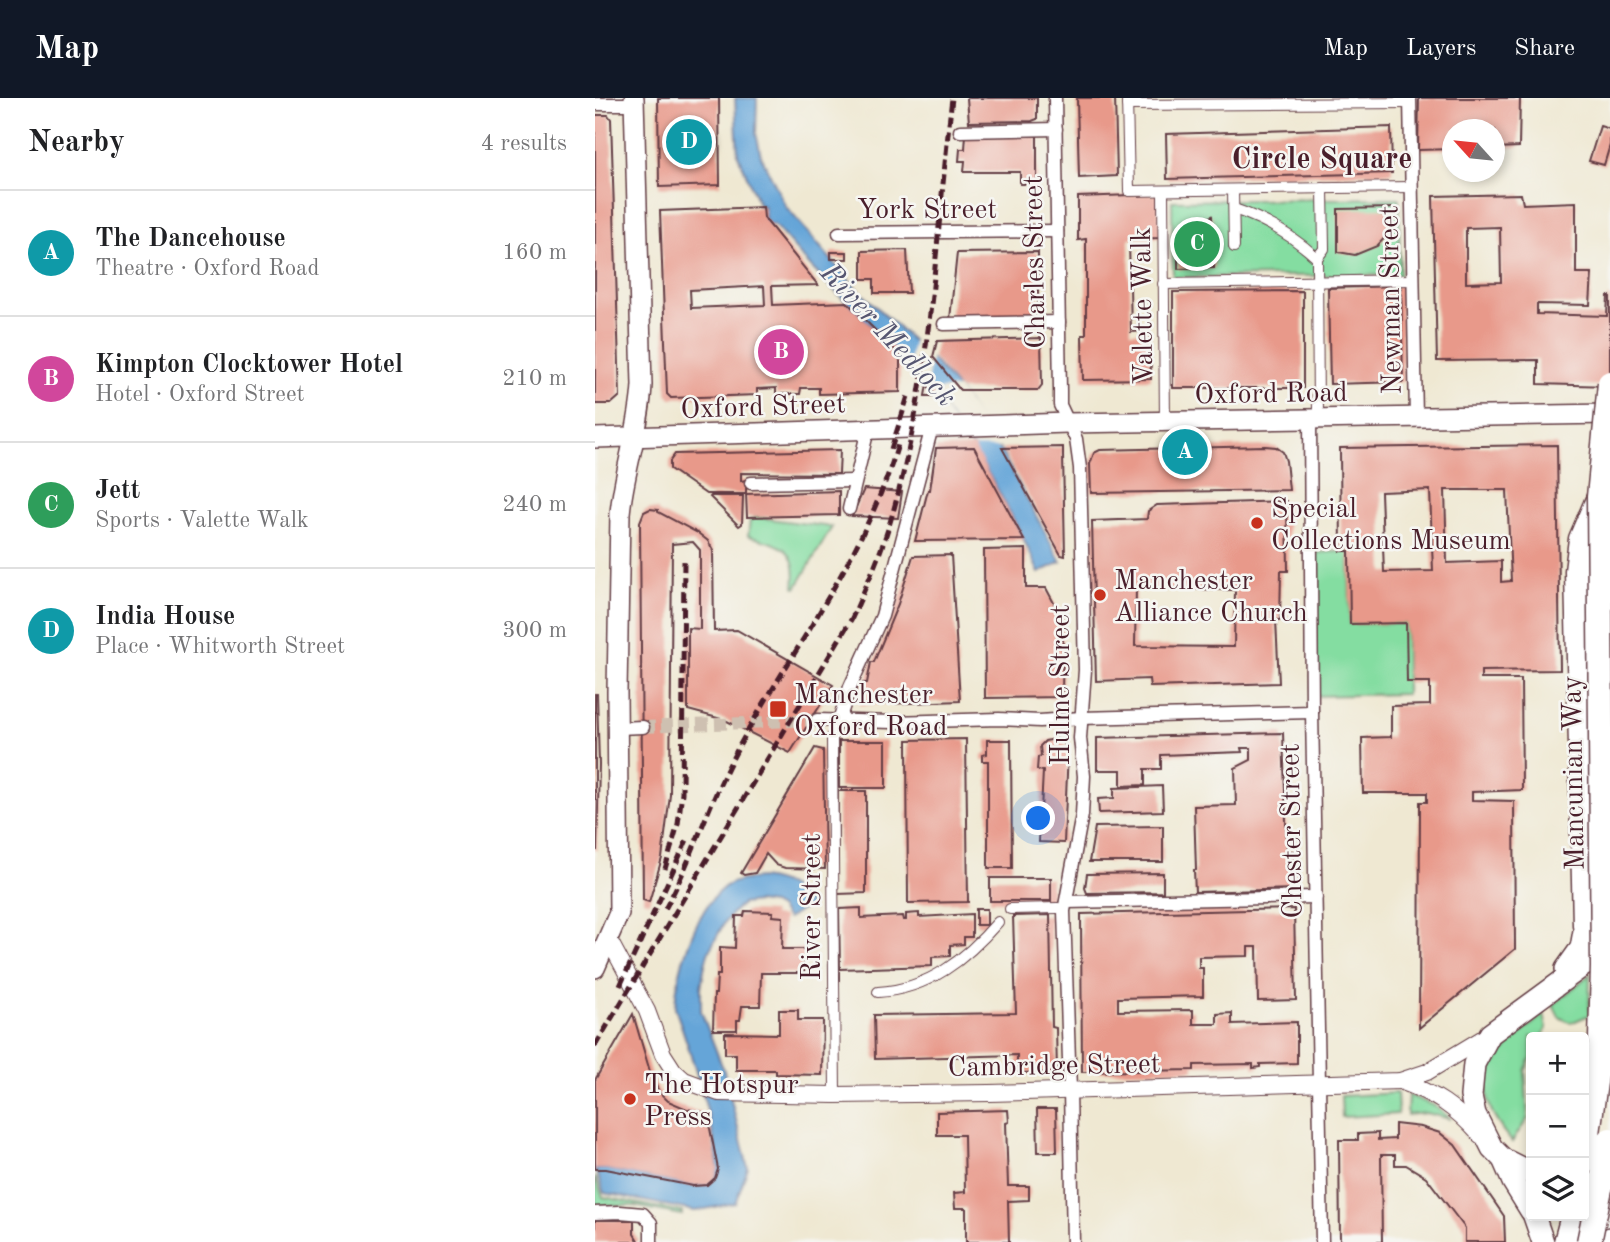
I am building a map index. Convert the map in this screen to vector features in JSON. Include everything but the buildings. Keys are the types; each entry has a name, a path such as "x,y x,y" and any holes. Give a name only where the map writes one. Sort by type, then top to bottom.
{"highway":[{"name":"Mancunian Way","path":"1585,1158 1601,1039 1603,967 1599,497 1610,383"},
{"path":"1552,987 1581,948 1585,925 1577,571 1581,539 1599,497"},
{"path":"1526,1203 1475,1114 1471,1096 1474,1064 1489,1034 1610,946"},
{"path":"1590,1242 1610,1140"},
{"path":"1498,1154 1526,1170"},
{"path":"1589,1188 1610,1183"},
{"path":"1536,1221 1543,1242"},
{"path":"1566,1242 1572,1221"}],"main road":[{"path":"595,968 619,913 619,513 641,409 642,385 634,101"},
{"name":"Oxford Road","path":"942,426 1610,414"},
{"name":"Oxford Street","path":"595,438 942,426"}],"street":[{"name":"Charles Street","path":"1055,98 1060,405 1068,423"},
{"path":"595,104 634,101"},
{"path":"1410,101 1127,102 1129,191 1412,187"},
{"name":"Newman Street","path":"1410,101 1416,418"},
{"path":"960,131 1056,129"},
{"path":"1314,419 1317,258 1324,250 1323,188"},
{"path":"1233,190 1234,247"},
{"name":"Valette Walk","path":"1163,191 1165,422"},
{"path":"1234,209 1269,224 1317,258"},
{"name":"York Street","path":"839,233 1058,231"},
{"path":"1163,284 1413,279"},
{"path":"944,324 1059,322"},
{"name":"Chester Street","path":"1314,419 1311,712 1322,1242"},
{"name":"Hulme Street","path":"1068,423 1076,439 1080,468 1085,670 1080,718 1084,776 1082,815 1062,905 1073,1242"},
{"path":"839,720 850,687 882,617 942,426"},
{"path":"849,509 868,429"},
{"path":"751,483 855,481"},
{"path":"817,720 1040,721 1311,712"},
{"name":"River Street","path":"835,1095 832,738 839,720"},
{"path":"618,728 643,727"},
{"path":"1010,909 1316,897"},
{"path":"878,992 904,988 937,976 963,959 998,922"},
{"name":"Cambridge Street","path":"609,940 647,1011 667,1061 684,1080 703,1088 734,1094 835,1095 1399,1081 1427,1072 1489,1034"},
{"name":"Cambridge Street","path":"1399,1081 1424,1090 1449,1104 1498,1154"},
{"path":"595,1213 643,1214 651,1223 651,1242"}],"green space":[{"path":"1399,198 1400,275 1173,277 1172,201"},
{"path":"754,517 832,527 796,588 794,563 785,550 770,542 748,536 750,520"},
{"path":"1349,551 1350,624 1406,623 1406,694 1312,696 1312,553"},
{"path":"1590,974 1589,1015 1571,1023 1559,1017 1553,1005"},
{"path":"1544,1014 1547,1028 1545,1032 1526,1032 1526,1121 1512,1142 1497,1121 1489,1103 1487,1086 1499,1057"},
{"path":"1397,1093 1398,1114 1342,1117 1341,1096"},
{"path":"1408,1095 1435,1106 1451,1119 1426,1113 1407,1115"},
{"path":"595,1177 603,1197 682,1212 682,1215 635,1206 595,1205"}],"water":[{"name":"River Medlock","path":"735,98 757,98 756,133 761,156 786,207 853,285 931,358 959,390 1000,449 1061,562 1039,573 991,478 963,433 931,390 773,224 769,225 765,219 764,206 759,205 738,155"},
{"path":"760,878 788,886 810,905 787,919 779,908 772,904 742,904 724,923 708,953 701,988 701,1011 724,1071 748,1168 735,1203 695,1211 604,1193 595,1169 693,1186 709,1184 716,1176 715,1145 710,1121 675,1008 676,993 689,943 713,898 731,883"}],"pier":[{"path":"914,338 932,354 926,389 908,368"},
{"path":"958,388 1002,448 974,447 931,390"}],"tunnel":[{"path":"643,727 817,720"}],"railway":[{"path":"595,1046 852,618 880,552 902,476 923,370 952,98"},
{"path":"891,449 909,393"},
{"path":"665,909 737,750 827,600 868,523 899,441"},
{"path":"665,869 678,824 682,793 684,560"},
{"path":"620,986 687,840"}],"place":[{"name":"India House","path":"689,142"},
{"name":"Jett","path":"1197,244"},
{"name":"Kimpton Clocktower Hotel","path":"781,352"},
{"name":"The Dancehouse","path":"1185,452"},
{"name":"Special Collections Museum","path":"1257,523"},
{"name":"Manchester Alliance Church","path":"1100,595"},
{"name":"Manchester Oxford Road","path":"778,709"},
{"name":"The Hotspur Press","path":"630,1099"}],"district":[{"name":"Circle Square","path":"1322,158"}]}
